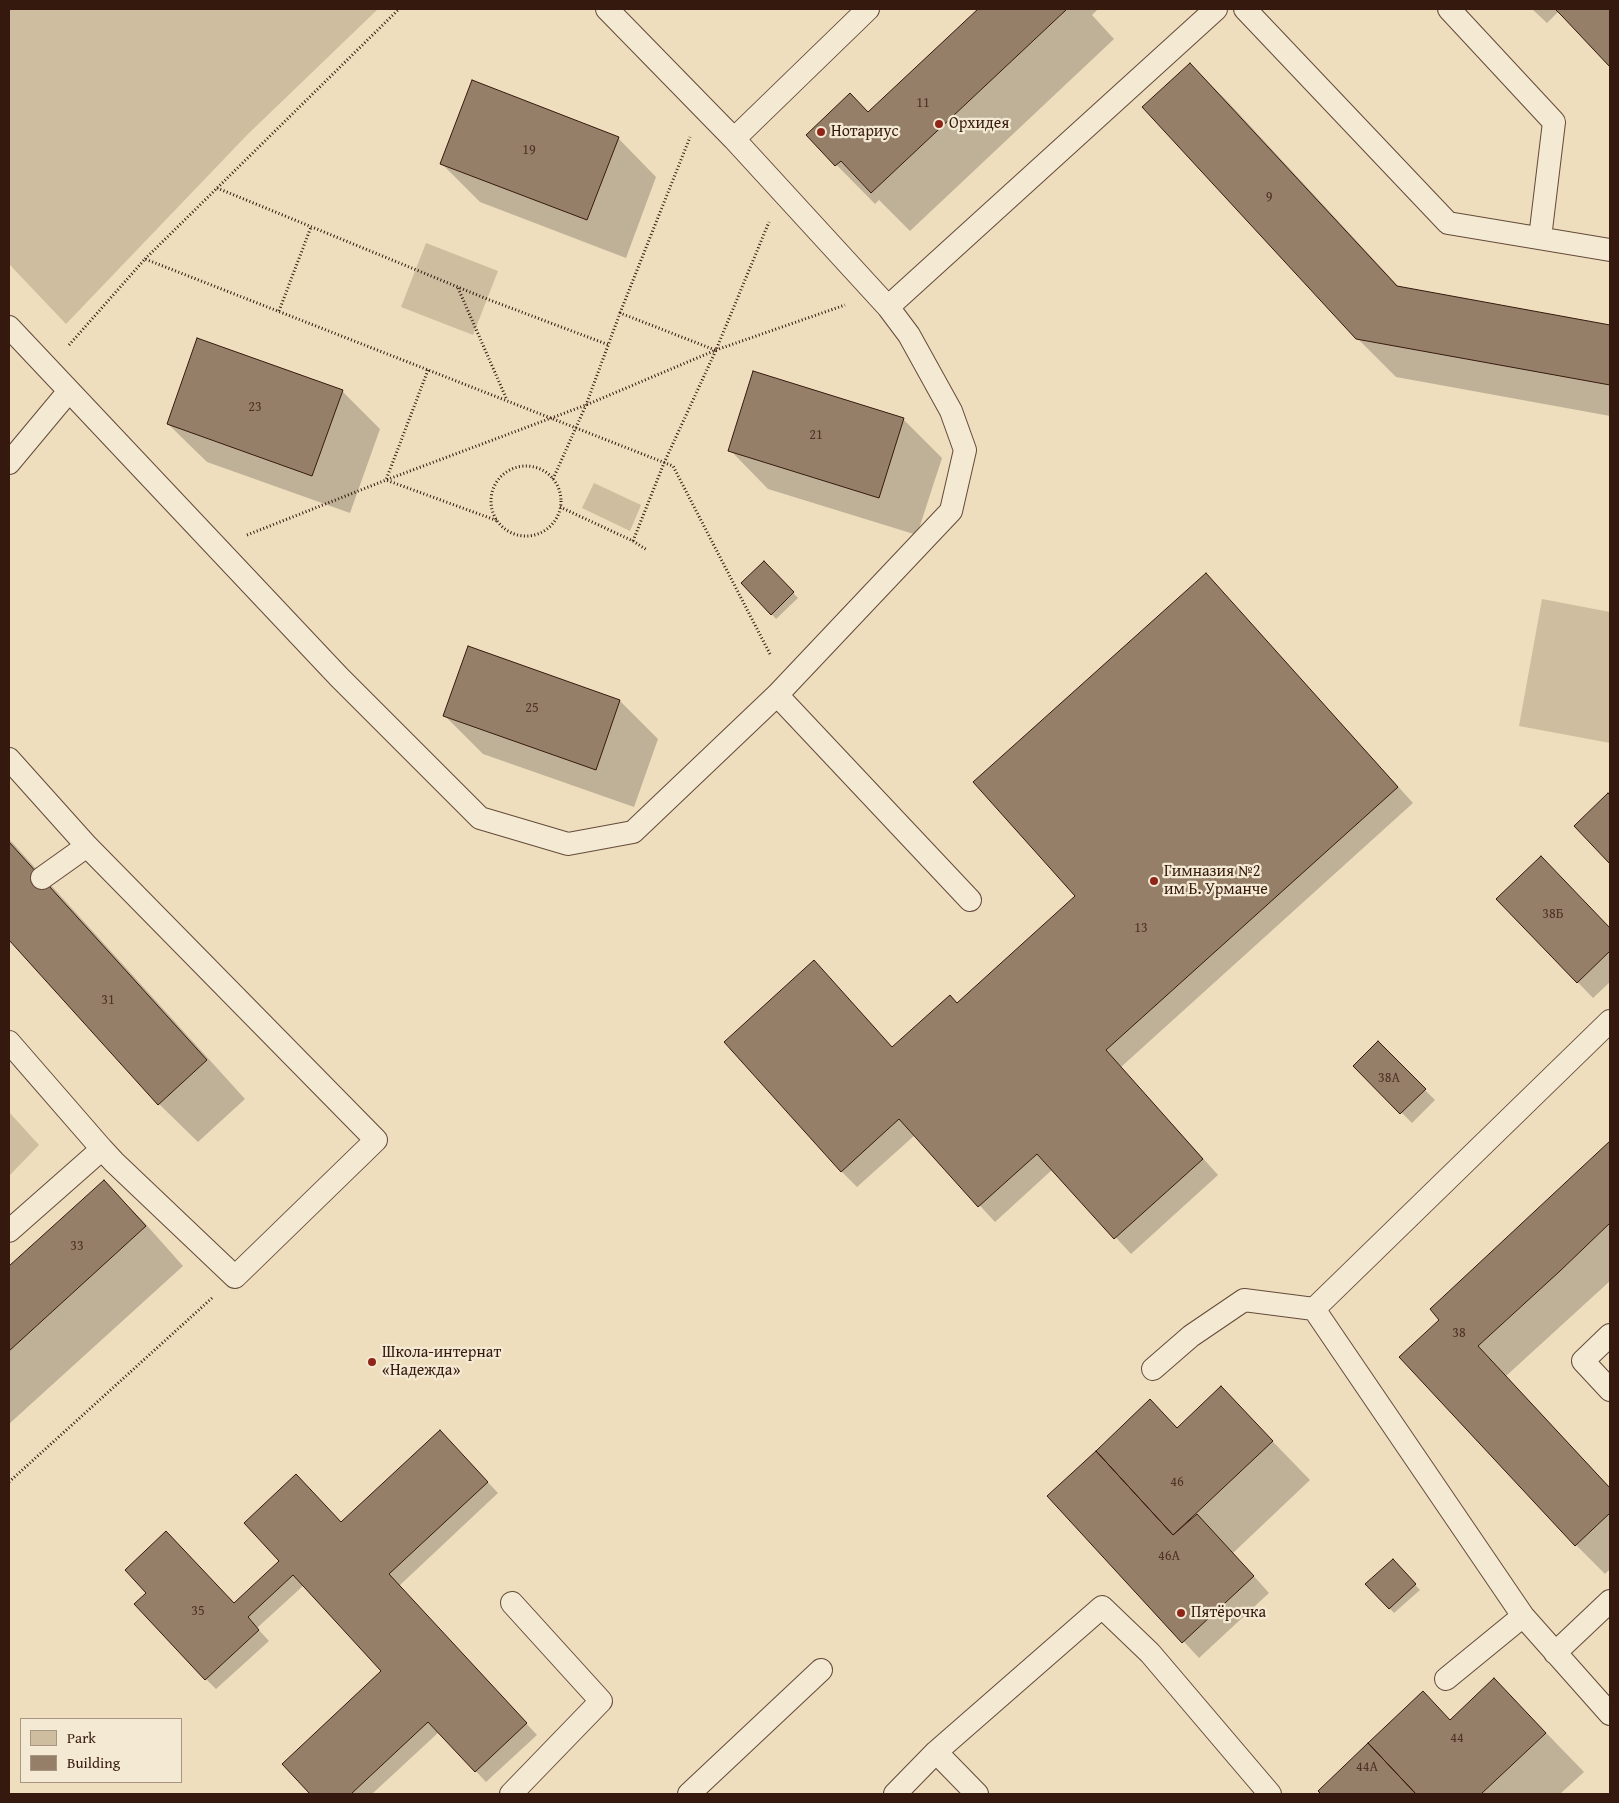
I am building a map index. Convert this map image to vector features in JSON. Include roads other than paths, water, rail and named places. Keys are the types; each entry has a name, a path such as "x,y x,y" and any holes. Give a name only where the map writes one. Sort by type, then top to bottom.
{"lane":[{"path":"9,327 339,677 480,818 568,844 633,832 781,690 950,511 964,450 951,411 909,335 882,300 734,139 607,9"},
{"path":"734,139 868,9"},
{"path":"882,300 1216,9"},
{"path":"1245,9 1448,223 1610,250"},
{"path":"1449,9 1554,122 1540,238"},
{"path":"9,463 69,391"},
{"path":"781,690 970,900"},
{"path":"9,759 87,846 376,1140 235,1277 114,1162 9,1042"},
{"path":"42,878 87,846"},
{"path":"1314,1309 1610,1021"},
{"path":"9,1231 102,1149"},
{"path":"1153,1369 1191,1336 1244,1300 1314,1309 1523,1616 1610,1714"},
{"path":"1610,1335 1583,1361 1610,1390"},
{"path":"1554,1652 1610,1601"},
{"path":"511,1794 601,1701 512,1604"},
{"path":"895,1794 936,1752 1102,1607 1150,1653 1270,1794"},
{"path":"1446,1680 1523,1616"},
{"path":"689,1794 821,1670"},
{"path":"936,1752 977,1794"}],"place":[{"name":"Орхидея","path":"939,124"},
{"name":"Нотариус","path":"821,132"},
{"name":"Гимназия №2 им Б. Урманче","path":"1154,881"},
{"name":"Школа-интернат «Надежда»","path":"372,1362"},
{"name":"Пятёрочка","path":"1181,1613"}]}
